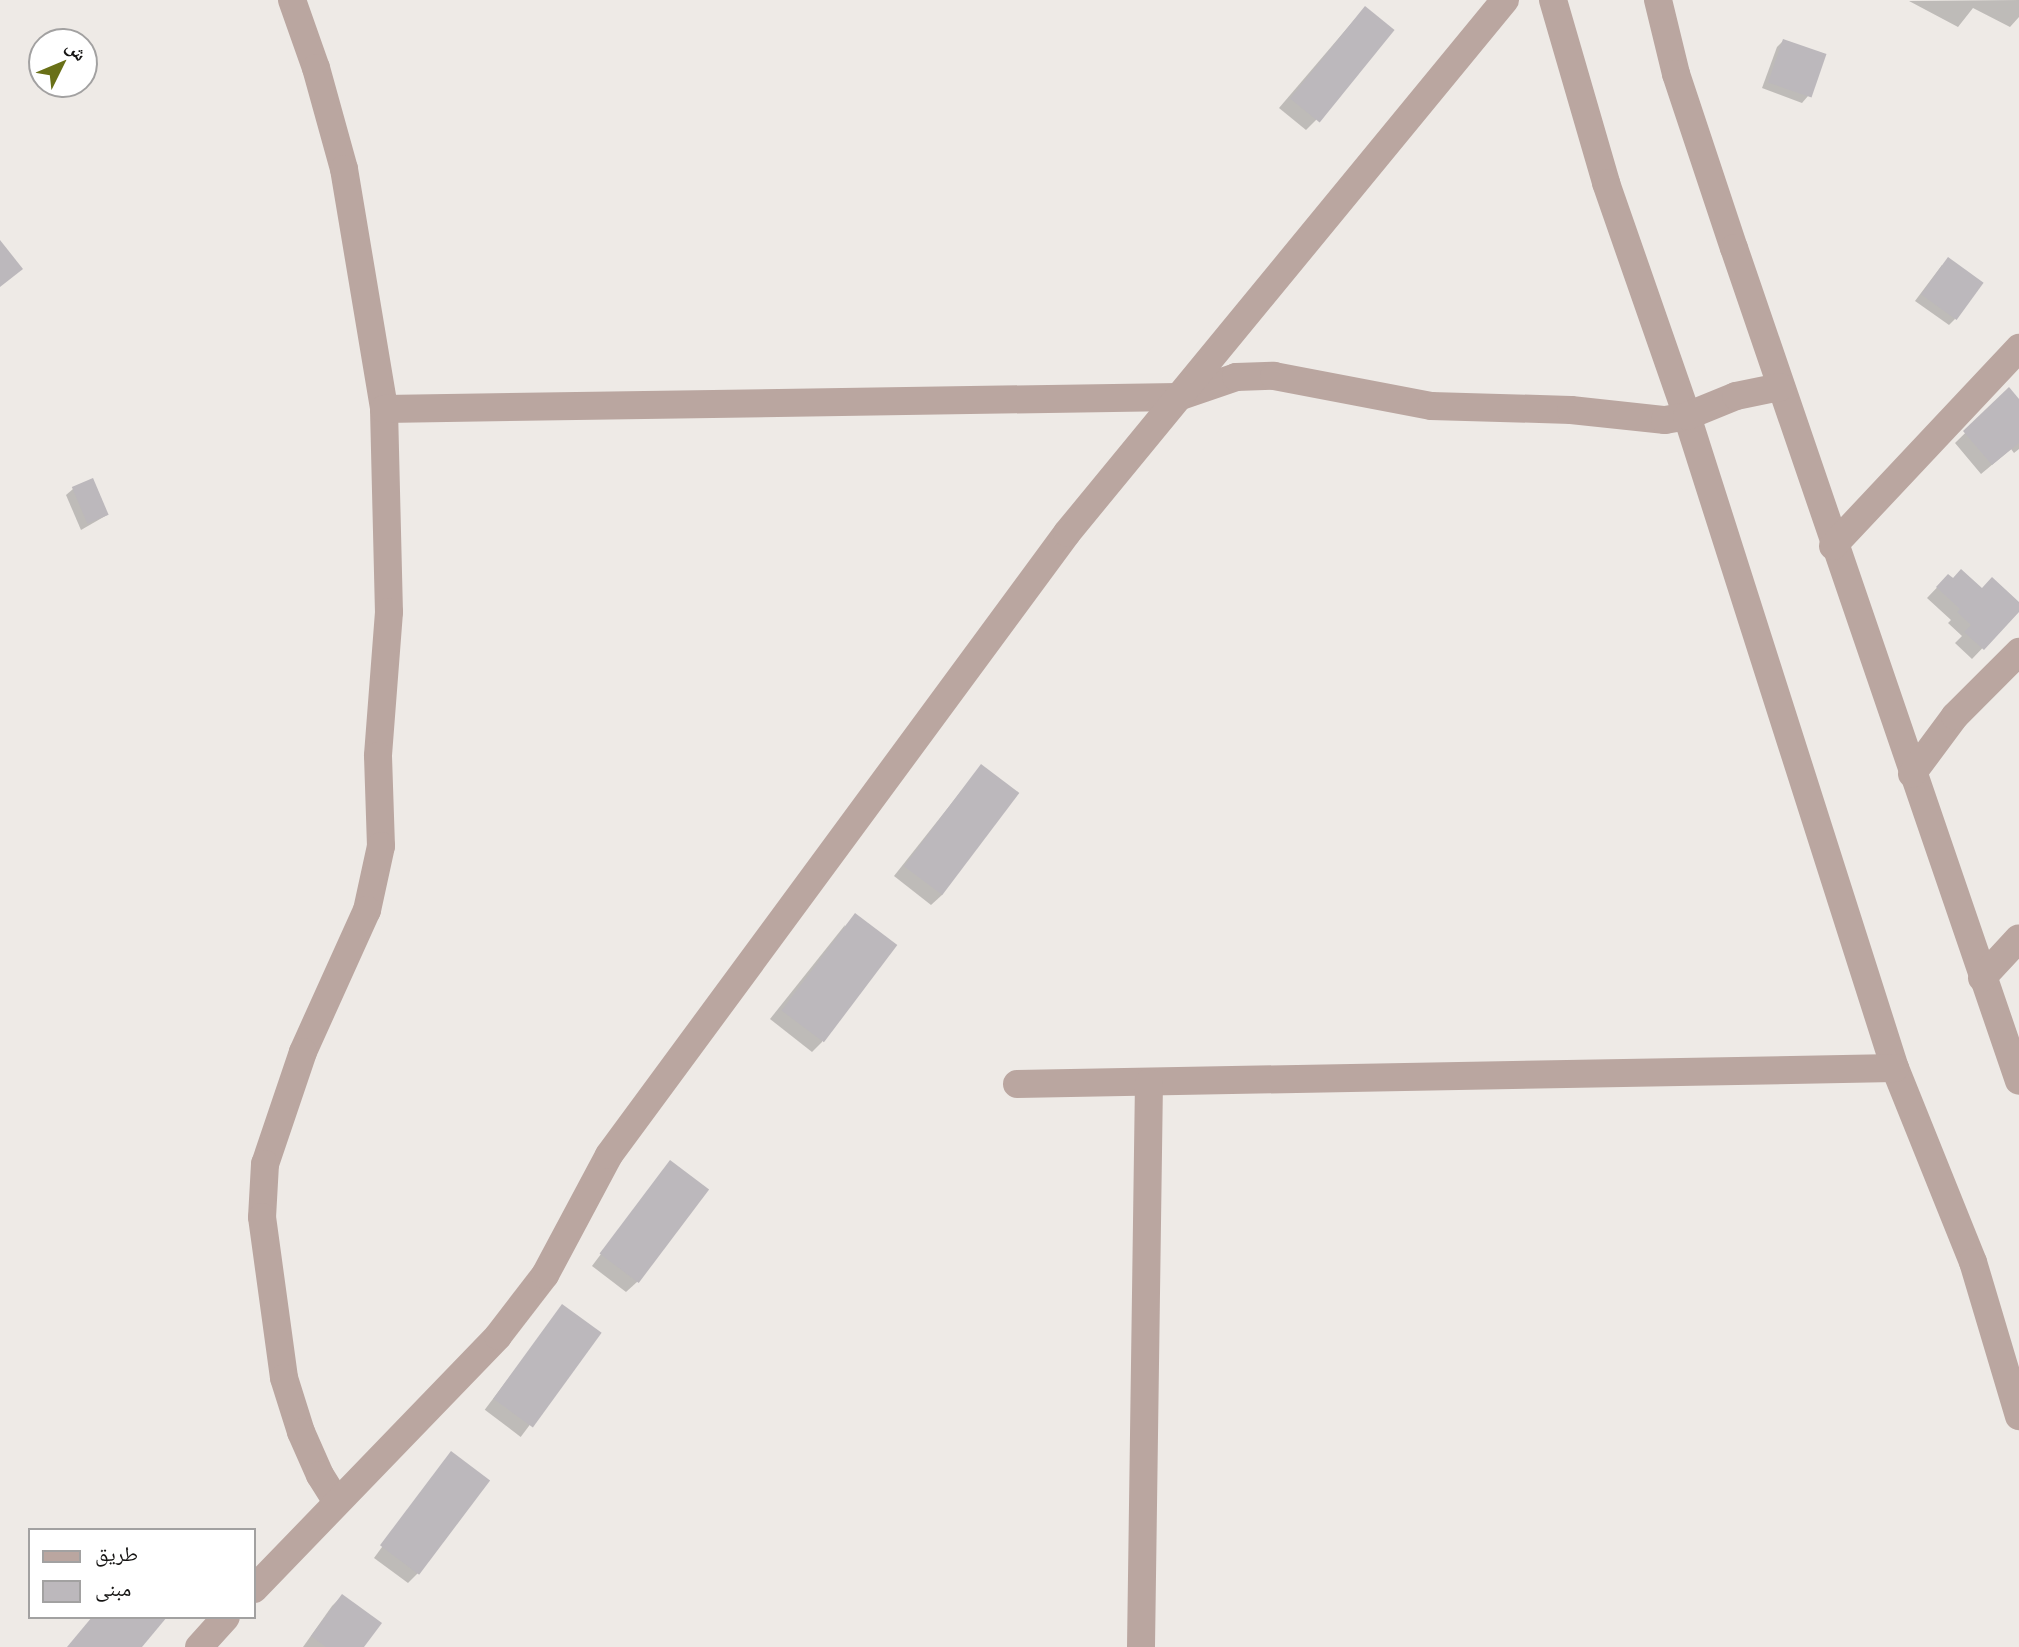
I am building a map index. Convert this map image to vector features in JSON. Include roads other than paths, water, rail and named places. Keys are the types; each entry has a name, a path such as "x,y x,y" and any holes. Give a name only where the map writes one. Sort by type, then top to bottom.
{"street":[{"path":"292,0 316,68 344,169 384,409 388,612 378,756 381,846 367,910 303,1052 265,1164 262,1217 284,1378 301,1432 320,1475 337,1502"},
{"path":"256,1587 498,1336 545,1275 609,1155 1067,533 1505,0"},
{"path":"1553,0 1606,183 1687,416 1895,1068 1973,1262 2019,1416"},
{"path":"1658,0 1676,74 1833,546 2019,1081"},
{"path":"1833,546 2019,348"},
{"path":"384,409 1178,397 1236,377 1274,376 1431,406 1571,410 1665,420 1687,416 1736,396 1780,387"},
{"path":"1912,774 1955,716 2019,652"},
{"path":"1982,978 2019,938"},
{"path":"1017,1084 1895,1068"},
{"path":"1141,1647 1149,1083"},
{"path":"199,1647 224,1619"}]}
